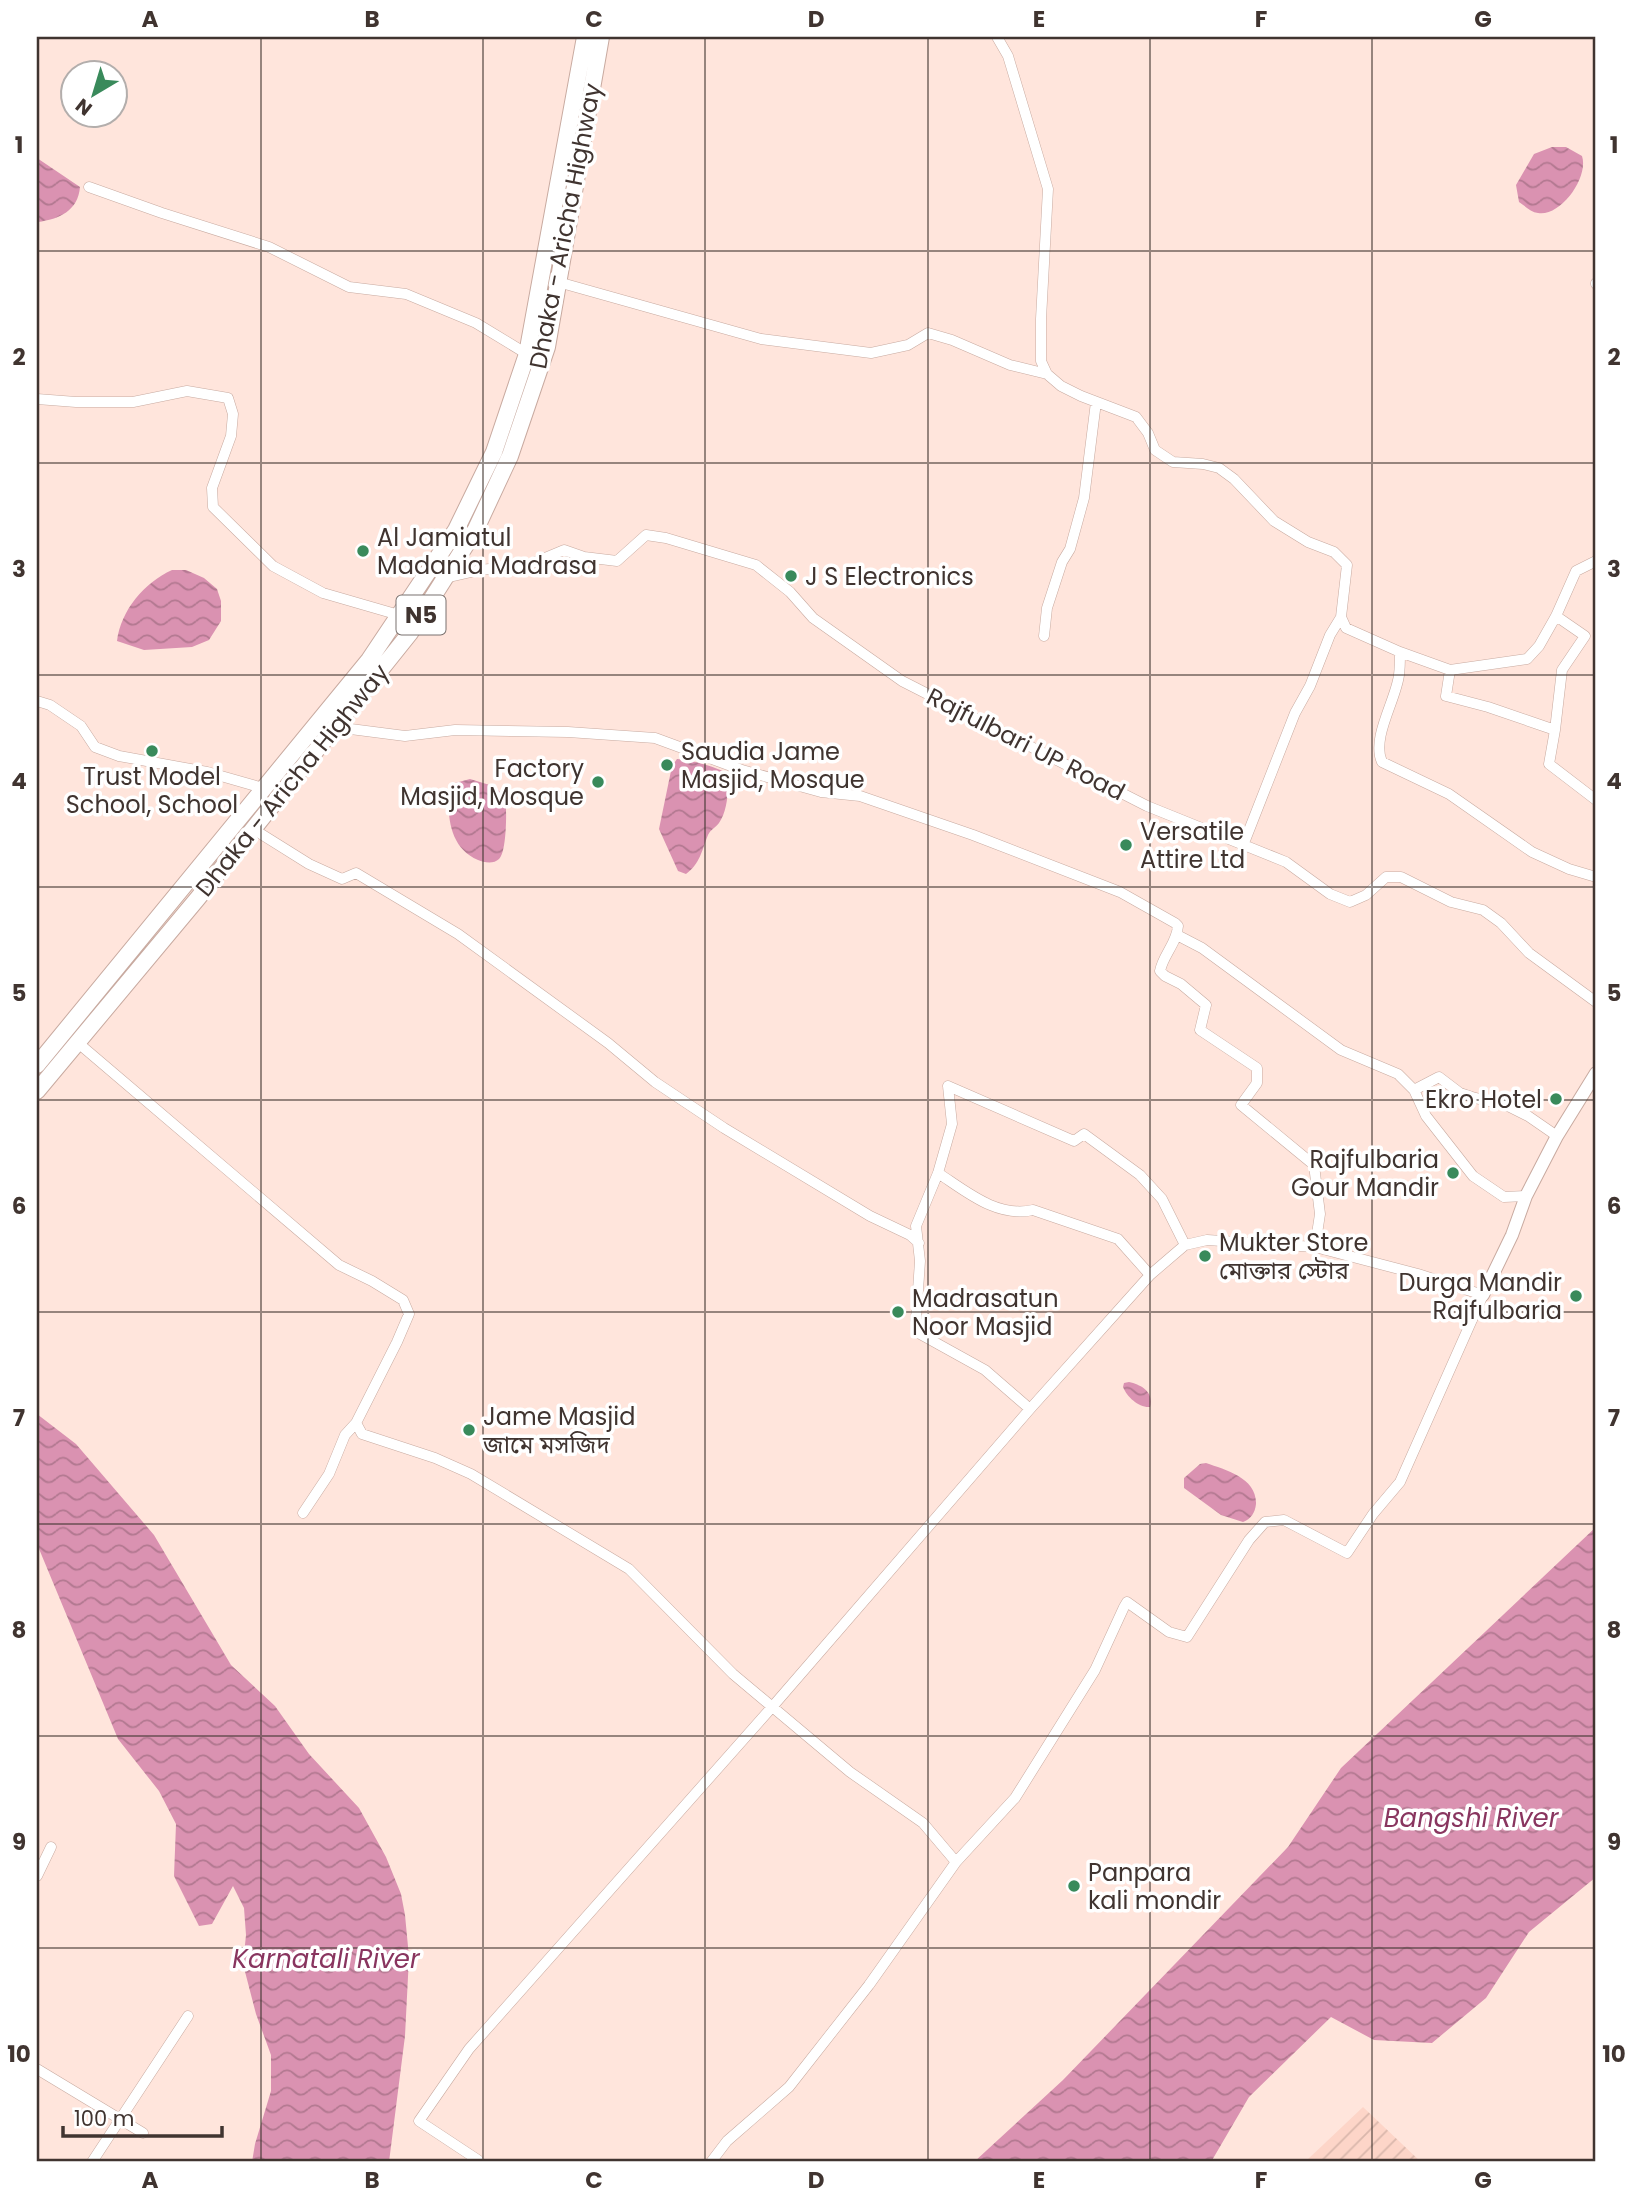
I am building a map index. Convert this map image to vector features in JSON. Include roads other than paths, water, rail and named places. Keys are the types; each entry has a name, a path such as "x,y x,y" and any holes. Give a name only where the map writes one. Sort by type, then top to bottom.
{"highway":[{"name":"Dhaka - Aricha Highway","path":"37,1065 369,660 456,530 494,452 527,354 584,37"},
{"name":"Dhaka - Aricha Highway","path":"37,1091 410,633 476,529 510,456 547,347 601,37"}],"street":[{"path":"997,37 1008,56 1048,190 1041,319 1041,361 1047,374"},
{"path":"89,187 269,247 349,286 406,294 476,323 527,354"},
{"path":"558,282 761,339 871,353 908,345 928,333 952,340 1010,365 1047,374 1062,386 1136,418 1148,433 1155,450 1173,462 1219,468 1234,479 1274,521 1308,542 1334,552 1347,565 1341,617 1330,635 1310,686 1294,713 1244,844"},
{"path":"37,399 133,402 187,391 228,398 233,414 231,436 212,488 214,507 273,566 323,593 399,615"},
{"path":"1044,636 1047,608 1062,562 1070,549 1084,498 1096,402"},
{"name":"Rajfulbari UP Road","path":"445,578 480,570 528,565 564,550 584,557 617,561 646,535 666,538 756,565 790,592 813,618 902,681 1147,806 1286,862 1330,894 1350,902 1366,895 1386,877 1401,877 1451,902 1483,910 1501,923 1529,953 1596,1002"},
{"path":"1341,617 1346,628 1450,670 1527,660 1539,646 1556,616 1576,571 1596,561"},
{"path":"1556,616 1585,636 1562,670 1549,764 1596,800"},
{"path":"1400,652 1399,676 1382,732 1379,755 1382,762 1449,794 1532,852 1569,869 1596,877"},
{"path":"1450,670 1446,696 1555,730"},
{"path":"37,701 50,705 81,726 95,747 119,756 207,772 263,788"},
{"path":"335,727 405,736 455,730 568,732 655,738 742,770 821,792 860,796 974,835 1120,892 1178,926 1177,935 1160,971 1206,1005 1200,1030 1257,1068 1257,1083 1241,1105 1314,1165 1320,1214 1315,1247"},
{"path":"253,829 309,863 342,879 356,873 458,934 608,1043 655,1082 724,1128 870,1216 910,1235 919,1243"},
{"path":"1177,935 1202,948 1341,1050 1398,1074 1415,1090 1426,1116 1473,1176 1504,1197 1526,1196"},
{"path":"77,1042 340,1265 403,1300 409,1314 397,1342 356,1423 345,1435 329,1474 303,1513"},
{"path":"711,2162 727,2141 789,2087 869,1985 956,1862 1015,1798 1094,1670 1127,1602 1169,1632 1187,1637 1249,1540 1265,1522 1284,1520 1347,1553 1373,1514 1400,1482 1512,1235 1526,1196 1596,1073"},
{"path":"1415,1090 1439,1077 1460,1093 1504,1104 1558,1136"},
{"path":"1030,1409 985,1370 920,1334 916,1320 919,1243 916,1226 938,1173 952,1124 948,1086 1074,1141 1084,1134 1140,1175 1162,1199 1185,1245"},
{"path":"938,1173 1000,1210 1019,1213 1033,1210 1118,1239 1150,1275"},
{"path":"480,2161 419,2121 469,2049 1150,1275 1185,1245 1207,1240 1315,1247 1418,1274 1483,1296"},
{"path":"356,1423 362,1433 435,1458 471,1475 629,1569 733,1674 850,1772 923,1823 956,1862"},
{"path":"37,1876 51,1847"},
{"path":"92,2162 188,2016"},
{"path":"37,2069 143,2133"}],"water":[{"path":"1552,147 1566,147 1582,156 1583,165 1577,184 1564,202 1547,213 1538,213 1519,202 1516,185 1534,154"},
{"path":"37,158 80,187 76,202 71,208 53,219 38,222 37,222"},
{"path":"172,570 186,570 204,578 217,589 221,601 221,621 209,640 192,647 144,650 117,641 129,608 152,582"},
{"path":"677,759 715,768 727,773 728,779 722,818 710,831 698,861 686,874 678,871 659,829 672,766"},
{"path":"470,779 493,786 505,796 504,848 502,855 495,862 484,862 469,855 461,848 452,831 449,791 455,783"},
{"path":"1129,1382 1149,1393 1150,1407 1138,1404 1127,1394 1123,1387 1124,1383"},
{"name":"Karnatali River","path":"37,1414 76,1444 154,1535 231,1665 275,1706 309,1754 359,1808 386,1857 401,1894 409,1957 405,2036 389,2162 252,2162 271,2091 271,2055 256,2014 243,1964 246,1935 244,1908 233,1886 212,1924 199,1926 174,1876 176,1824 159,1791 118,1739 37,1544"},
{"path":"1206,1463 1246,1481 1255,1495 1256,1504 1254,1513 1248,1519 1243,1522 1221,1515 1184,1488 1184,1478 1200,1464"},
{"name":"Bangshi River","path":"1596,1527 1596,1877 1529,1932 1486,1998 1432,2043 1374,2040 1331,2017 1249,2097 1211,2162 974,2162 1063,2080 1288,1847 1341,1768"}],"place":[{"name":"Al Jamiatul Madania Madrasa","path":"363,551"},
{"name":"J S Electronics","path":"791,576"},
{"name":"Trust Model School, School","path":"152,751"},
{"name":"Saudia Jame Masjid, Mosque","path":"667,765"},
{"name":"Factory Masjid, Mosque","path":"598,782"},
{"name":"Versatile Attire Ltd","path":"1126,845"},
{"name":"Ekro Hotel","path":"1556,1099"},
{"name":"Rajfulbaria Gour Mandir","path":"1453,1173"},
{"name":"Mukter Store মোক্তার স্টোর","path":"1205,1256"},
{"name":"Durga Mandir Rajfulbaria","path":"1576,1296"},
{"name":"Madrasatun Noor Masjid","path":"898,1312"},
{"name":"Jame Masjid জামে মসজিদ","path":"469,1430"},
{"name":"Panpara kali mondir","path":"1074,1886"}]}
